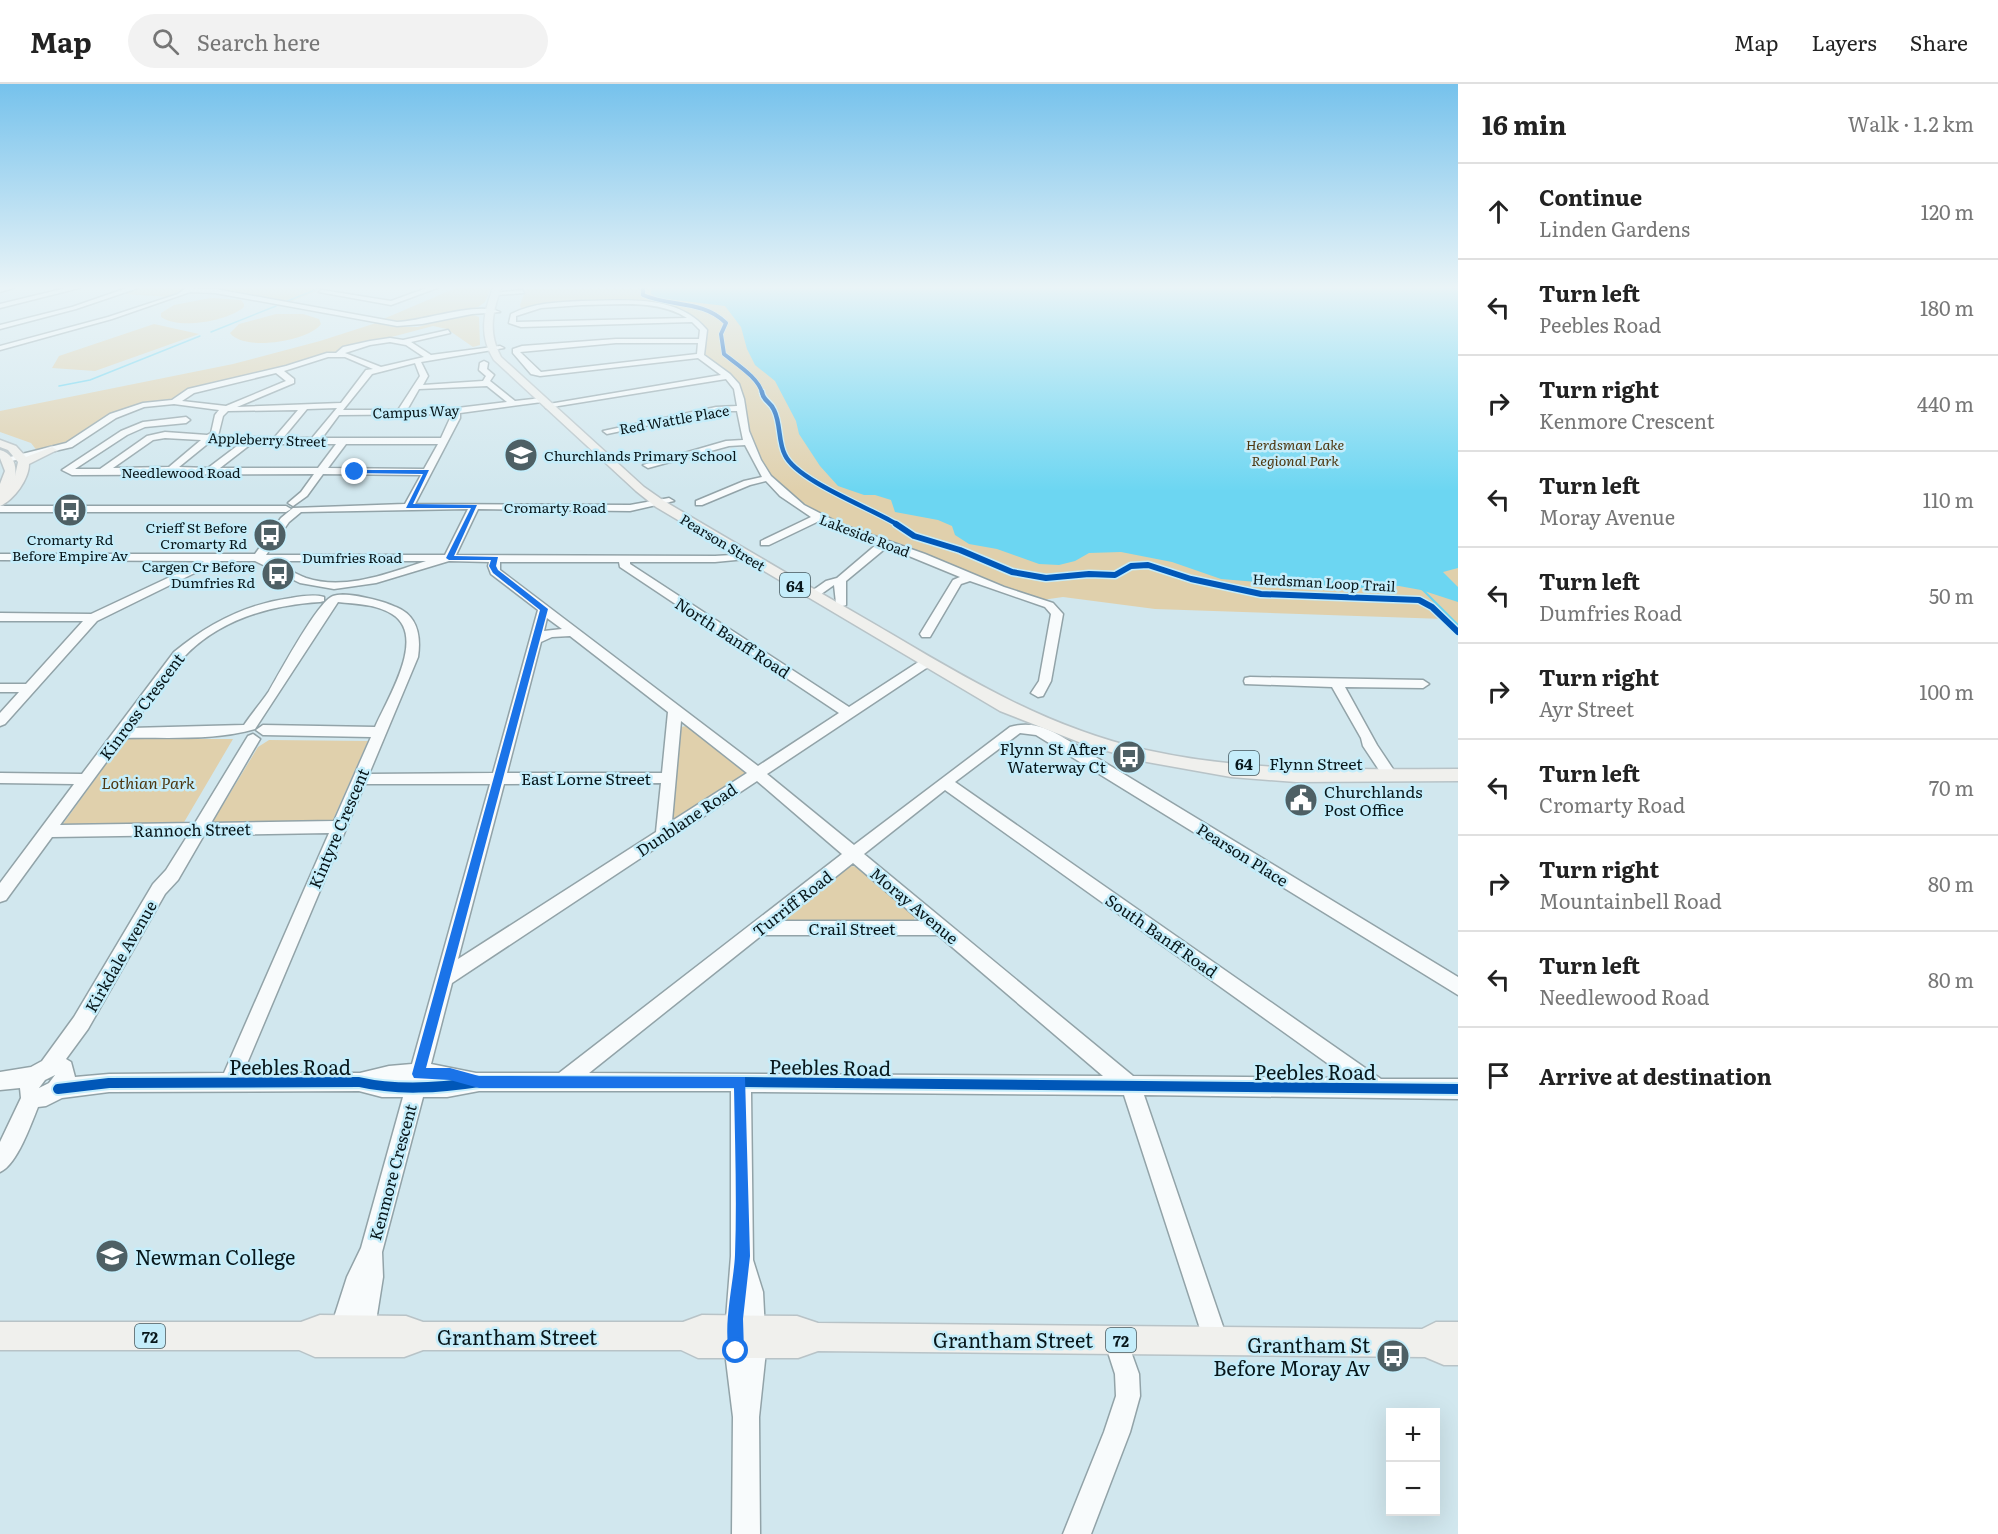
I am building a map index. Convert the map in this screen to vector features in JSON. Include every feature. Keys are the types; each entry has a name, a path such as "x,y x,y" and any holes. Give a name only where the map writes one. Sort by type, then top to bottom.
{"main road":[{"name":"Pearson Street","path":"501,356 549,403"},
{"name":"Pearson Street","path":"501,356 549,403 661,500 746,556 842,603 1039,716"},
{"path":"0,443 14,456"},
{"path":"14,456 45,451"},
{"path":"14,456 45,451"},
{"path":"3,496 14,456"},
{"name":"Pearson Street","path":"661,500 816,592 927,662 1006,706 1039,716"},
{"name":"Flynn Street","path":"1039,716 1160,750 1221,761 1391,769 1458,775"},
{"name":"Flynn Street","path":"1039,716 1095,742 1192,765 1265,775 1318,776 1458,764"},
{"path":"1280,764 1307,770 1318,776"},
{"name":"Grantham Street","path":"0,1336 301,1336 315,1343 350,1336 404,1343 423,1336 683,1336 698,1344 745,1337 798,1344 818,1337 1425,1343 1444,1351 1458,1351"},
{"name":"Grantham Street","path":"1425,1343 1436,1336 1458,1336"}],"street":[{"path":"45,451 78,441 124,411 143,405 174,402 183,394 333,356"},
{"path":"344,356 378,368"},
{"path":"430,358 443,356"},
{"path":"315,441 366,375 378,368 447,356"},
{"path":"520,356 534,372 540,374 700,356"},
{"name":"Lakeside Road","path":"700,356 735,383 741,396 743,426 756,459 768,478 803,509 818,518 920,556 1003,592 1049,605 1057,614 1045,681 1038,693"},
{"path":"401,412 418,387 424,372 416,360"},
{"path":"484,363 483,370 490,376 486,382"},
{"path":"169,472 189,453 215,434 219,415 224,410 291,381 278,370"},
{"path":"549,403 583,401 727,376"},
{"path":"250,377 269,390"},
{"path":"418,387 457,386 486,382 494,384 511,401"},
{"path":"252,387 261,384"},
{"path":"209,387 219,394"},
{"name":"Campus Way","path":"174,402 224,410 305,406 401,412 456,411 511,401 549,403"},
{"name":"Campus Way","path":"495,405 549,403"},
{"path":"276,441 305,406"},
{"path":"171,436 203,407"},
{"name":"Red Wattle Place","path":"607,431 716,409 741,408"},
{"path":"409,506 456,418 456,411"},
{"name":"Needlewood Road","path":"186,420 143,425 124,433 67,470 101,472 427,472"},
{"name":"Appleberry Street","path":"101,472 150,438 171,436 249,441 443,441"},
{"path":"208,472 249,441"},
{"path":"342,441 258,558 330,592 449,558 475,506"},
{"path":"648,465 729,443 749,441"},
{"path":"699,503 747,483 768,478"},
{"name":"Cromarty Road","path":"3,496 13,504 43,508"},
{"name":"Cromarty Road","path":"0,509 639,507 661,500"},
{"path":"765,543 818,518"},
{"path":"816,592 842,580 884,544"},
{"name":"Dumfries Road","path":"0,558 726,558 746,556"},
{"path":"0,721 93,618 219,557"},
{"path":"293,576 300,566 317,557"},
{"path":"387,577 396,567 390,557"},
{"name":"Moray Avenue","path":"496,558 493,566 495,572 756,772 1131,1087"},
{"name":"North Banff Road","path":"626,558 624,565 848,713"},
{"path":"926,634 957,582 969,578"},
{"path":"842,580 839,591 842,603"},
{"name":"Kinross Crescent","path":"0,895 178,655 201,634 247,611 275,602 330,592"},
{"name":"Kintyre Crescent","path":"230,1081 337,827 412,657 414,638 411,626 400,614 388,607 330,592"},
{"name":"Kirkdale Avenue","path":"0,1162 159,889 172,875 194,829 320,616 330,592"},
{"name":"Kenmore Crescent","path":"350,1336 372,1277 371,1251 544,609"},
{"path":"0,617 93,618"},
{"path":"536,640 550,633 573,632"},
{"name":"Dunblane Road","path":"446,977 927,662"},
{"path":"1250,681 1423,684"},
{"path":"1336,682 1368,738 1370,746 1391,769"},
{"path":"0,688 29,688"},
{"path":"663,835 675,711"},
{"name":"Turriff Road","path":"562,1082 855,855 945,782 1015,730 1024,728"},
{"name":"Pearson Place","path":"1024,728 1037,730 1066,745 1458,987"},
{"path":"120,733 379,732"},
{"path":"0,778 85,778"},
{"name":"East Lorne Street","path":"359,779 669,778"},
{"name":"South Banff Road","path":"945,782 1378,1088"},
{"name":"Rannoch Street","path":"47,831 337,827"},
{"name":"Crail Street","path":"760,928 943,928"},
{"name":"Peebles Road","path":"0,1083 359,1082 382,1087 417,1080 447,1087 479,1082 741,1082 1458,1089"},
{"path":"741,1082 745,1337 740,1383 746,1417 746,1534"},
{"path":"1131,1087 1216,1341"},
{"path":"1077,1534 1117,1432 1128,1396 1126,1374 1116,1340"}],"green space":[{"path":"59,356 138,356 95,371 52,368"},
{"path":"265,356 321,356 188,391 171,400 123,409 106,417 71,442 38,452 31,443 0,432 0,411"},
{"name":"Herdsman Lake Regional Park","path":"704,356 1458,356 1458,633 1444,619 1155,609 1063,597 1042,600 1025,596 834,522 787,493 770,477 761,462 750,435 741,388 733,378"},
{"path":"686,726 744,769 745,773 672,821 670,820 677,728"},
{"name":"Lothian Park","path":"124,739 233,739 183,824 63,824"},
{"name":"Lothian Park","path":"269,740 368,741 331,824 212,823 258,747"},
{"path":"849,866 861,867 915,913 914,920 783,921 783,919"}],"water":[{"name":"Herdsman Lake Regional Park","path":"750,356 1458,356 1458,568 1443,572 1458,587 1458,602 1421,590 1399,586 1366,588 1306,586 1221,579 1172,562 1121,552 1089,553 1075,561 1059,565 1039,564 997,549 969,544 955,535 952,526 938,520 895,512 891,500 875,495 864,495 838,486 820,466 799,434 796,421 775,381 755,365"}],"waterway":[{"path":"59,386 90,380 151,356"},
{"path":"1421,588 1458,625"}],"cycle path":[{"name":"Herdsman Loop Trail","path":"726,356 762,389 763,398 774,409 784,454 790,464 847,501 879,513 914,536 960,550 1012,572 1046,578 1089,574 1115,575 1131,566 1148,565 1191,579 1261,594 1419,600 1432,607 1458,632"},
{"path":"58,1089 109,1083 359,1082 382,1087 447,1087 479,1082 741,1082 1458,1089"}],"place":[{"name":"Churchlands Primary School","path":"521,455"},
{"name":"Cromarty Rd Before Empire Av","path":"70,510"},
{"name":"Crieff St Before Cromarty Rd","path":"270,535"},
{"name":"Cargen Cr Before Dumfries Rd","path":"278,574"},
{"name":"Flynn St After Waterway Ct","path":"1129,757"},
{"name":"Churchlands Post Office","path":"1301,800"},
{"name":"Newman College","path":"112,1256"},
{"name":"Grantham St Before Moray Av","path":"1393,1356"}],"route":[{"path":"355,472 427,472 409,506 475,506 449,558 496,558 493,566 495,572 544,609 418,1074 450,1074 479,1082 741,1082 742,1256 736,1319 736,1351"}]}
